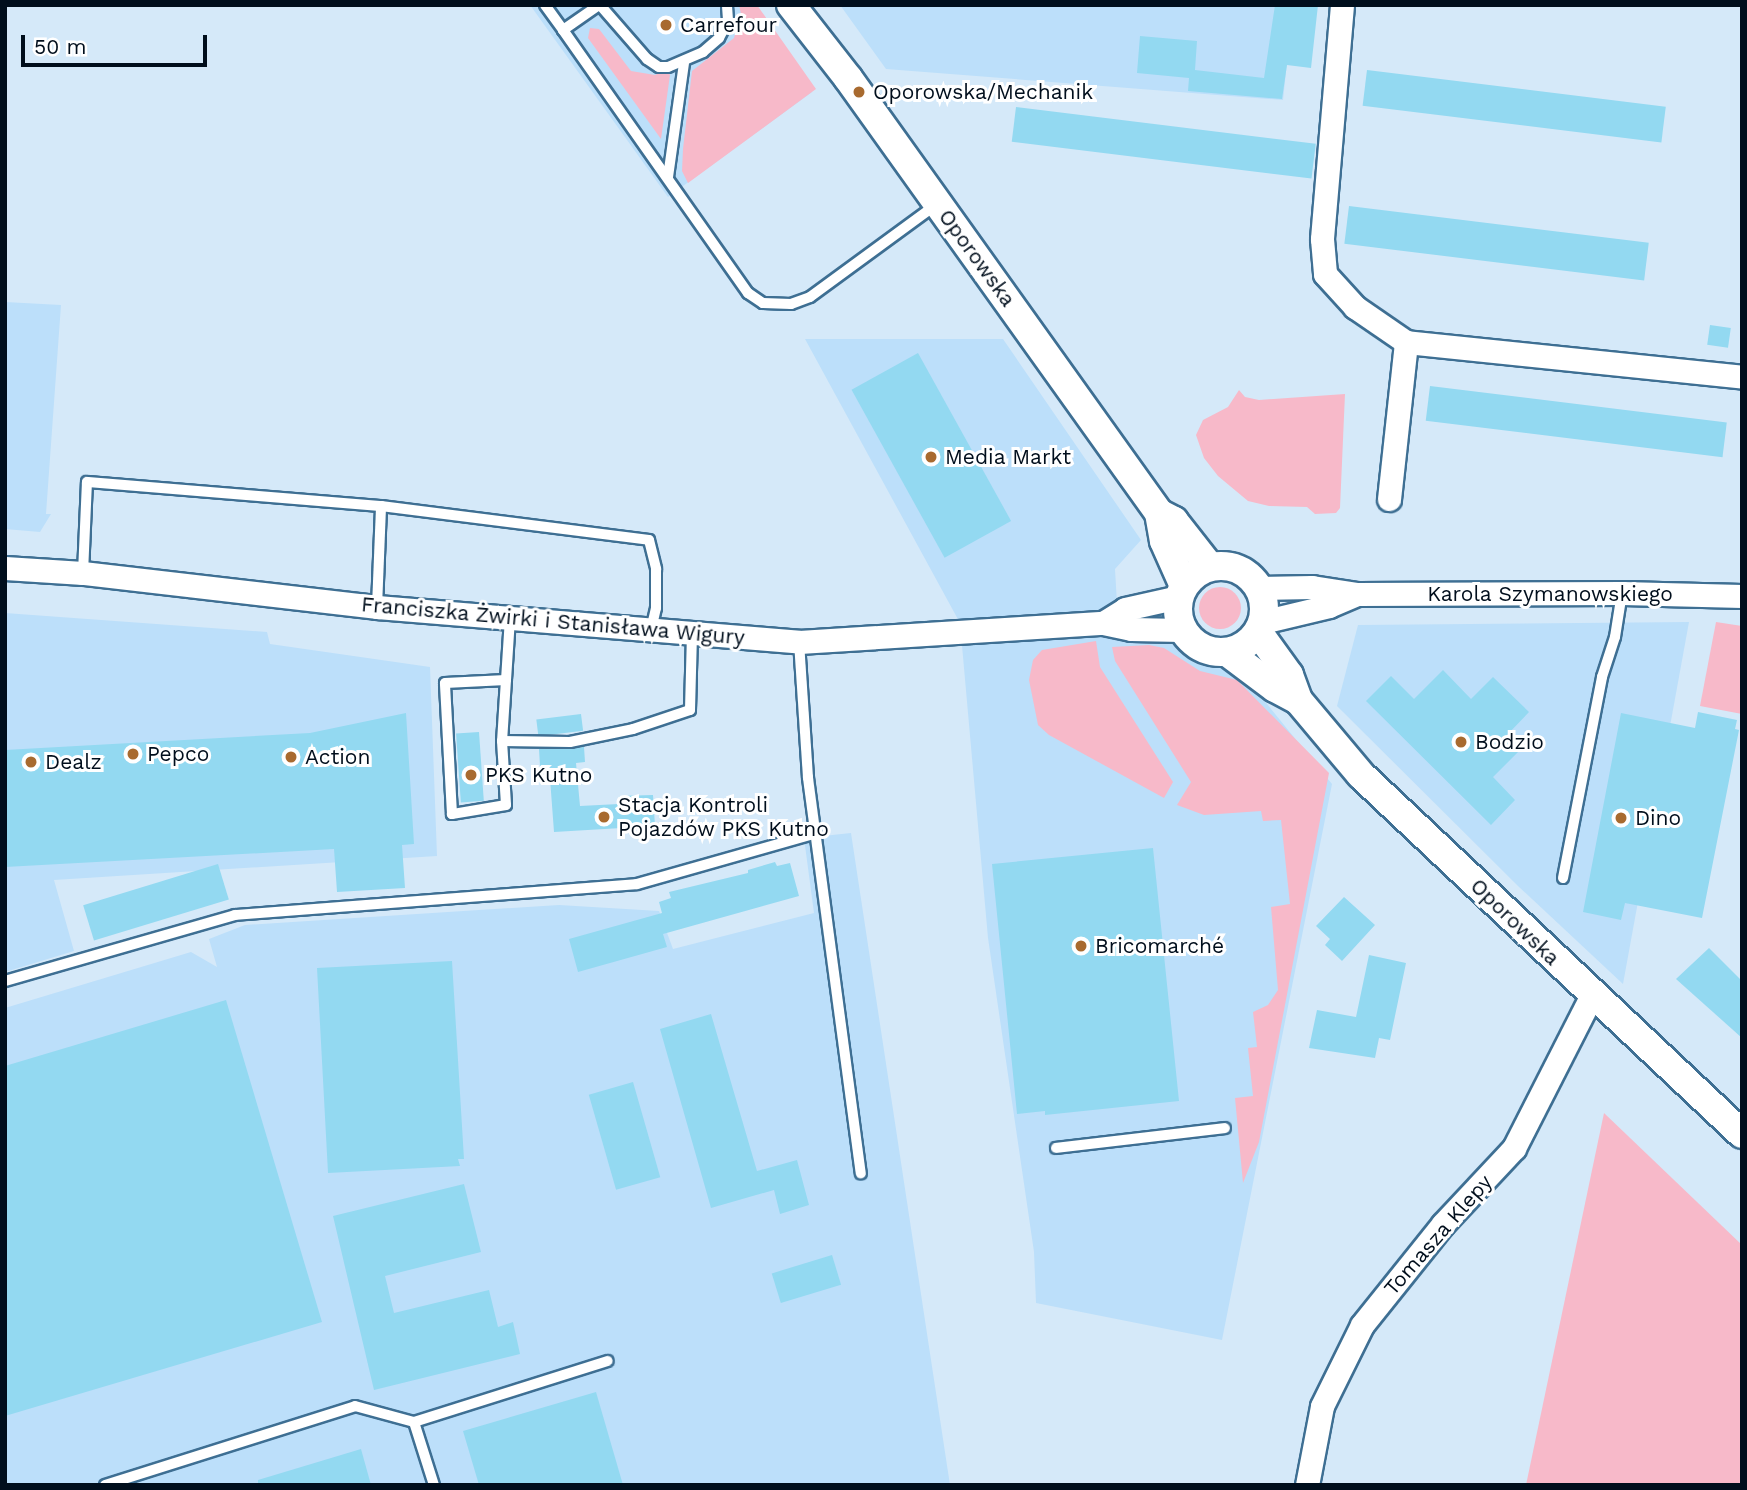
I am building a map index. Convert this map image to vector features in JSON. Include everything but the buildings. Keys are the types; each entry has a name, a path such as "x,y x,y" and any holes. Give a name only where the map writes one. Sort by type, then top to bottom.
{"street":[{"name":"Oporowska","path":"791,5 848,78 1159,513 1164,541 1182,591"},
{"path":"1342,5 1322,239 1325,274 1355,307 1406,342 1742,377"},
{"path":"1389,499 1406,342"},
{"name":"Oporowska","path":"1159,513 1174,521 1210,567"},
{"path":"1226,566 1241,571 1258,588 1263,601 1260,627 1245,646 1227,652 1201,648 1182,630 1178,614 1182,591 1198,572 1210,567 1226,566"},
{"name":"Franciszka Żwirki i Stanisława Wigury","path":"5,568 83,573 377,607 799,642 1102,623 1132,629 1182,630"},
{"name":"Karola Szymanowskiego","path":"1258,588 1312,587 1357,594 1622,593 1742,596"},
{"name":"Franciszka Żwirki i Stanisława Wigury","path":"1102,623 1125,609 1182,591"},
{"name":"Karola Szymanowskiego","path":"1260,627 1329,606 1357,594"},
{"name":"Oporowska","path":"1260,627 1289,675 1298,700 1361,775 1742,1134"},
{"name":"Oporowska","path":"1227,652 1275,688 1298,700"},
{"name":"Tomasza Klepy","path":"1307,1485 1322,1406 1363,1325 1443,1224 1514,1148 1592,995"}],"lane":[{"path":"545,5 748,293 763,303 777,306 810,297 937,204"},
{"path":"563,30 599,5 647,60 659,67 684,63 703,52 719,37 728,20 727,5"},
{"path":"668,177 684,63"},
{"path":"83,573 87,482 381,506 649,540 656,569 656,608 651,630"},
{"path":"377,607 381,506"},
{"path":"1563,878 1602,677 1615,636 1622,593"},
{"path":"506,680 445,683 452,814 506,805 502,741 506,680 510,618"},
{"path":"502,741 570,742 633,729 690,710 692,634"},
{"path":"799,642 814,834 862,1173"},
{"path":"5,981 235,915 637,884 814,834"},
{"path":"1056,1148 1225,1128"},
{"path":"105,1485 355,1406 414,1422 608,1361"},
{"path":"414,1422 434,1485"}],"shaded area":[{"path":"530,5 748,5 812,92 668,197"},
{"path":"739,5 757,5 816,89 688,183 682,171 692,71 734,38 741,14"},
{"path":"840,5 1293,5 1283,100 886,69"},
{"path":"590,28 599,29 631,71 655,75 666,70 670,75 661,139 588,38"},
{"path":"5,302 61,305 46,514 51,514 40,532 5,529"},
{"path":"805,339 1003,339 1141,540 1115,569 1119,637 1168,640 1250,683 1332,784 1222,1340 1036,1303 1034,1252 988,938 960,623"},
{"path":"1239,390 1245,397 1259,400 1345,394 1340,508 1336,513 1315,514 1307,507 1269,506 1248,501 1218,476 1204,458 1196,435 1203,420 1228,407"},
{"path":"1220,587 1235,593 1241,608 1235,623 1220,629 1205,623 1199,608 1205,593"},
{"path":"5,613 267,632 270,644 430,667 437,856 54,880 74,951 5,972"},
{"path":"1689,622 1623,984 1518,886 1337,706 1358,625"},
{"path":"1716,622 1742,626 1742,714 1700,706"},
{"path":"1096,641 1100,667 1173,782 1164,798 1049,735 1038,725 1029,680 1033,660 1042,650"},
{"path":"1149,645 1164,648 1200,671 1237,680 1329,773 1259,1142 1243,1183 1235,1098 1253,1096 1248,1048 1257,1047 1253,1012 1268,1005 1278,990 1271,907 1290,904 1281,820 1263,821 1261,811 1204,815 1177,805 1191,782 1115,661 1112,647"},
{"path":"851,833 950,1485 5,1485 5,1008 191,952 217,967 209,939 245,925 559,905 659,911 673,949 814,913 804,838"},
{"path":"1604,1113 1742,1245 1742,1485 1526,1485"}],"place":[{"name":"Carrefour","path":"666,25"},
{"name":"Oporowska/Mechanik","path":"859,92"},
{"name":"Media Markt","path":"931,457"},
{"name":"Bodzio","path":"1461,742"},
{"name":"Pepco","path":"133,754"},
{"name":"Action","path":"291,757"},
{"name":"Dealz","path":"31,762"},
{"name":"PKS Kutno","path":"471,775"},
{"name":"Stacja Kontroli Pojazdów PKS Kutno","path":"604,817"},
{"name":"Dino","path":"1621,818"},
{"name":"Bricomarché","path":"1081,946"}]}
